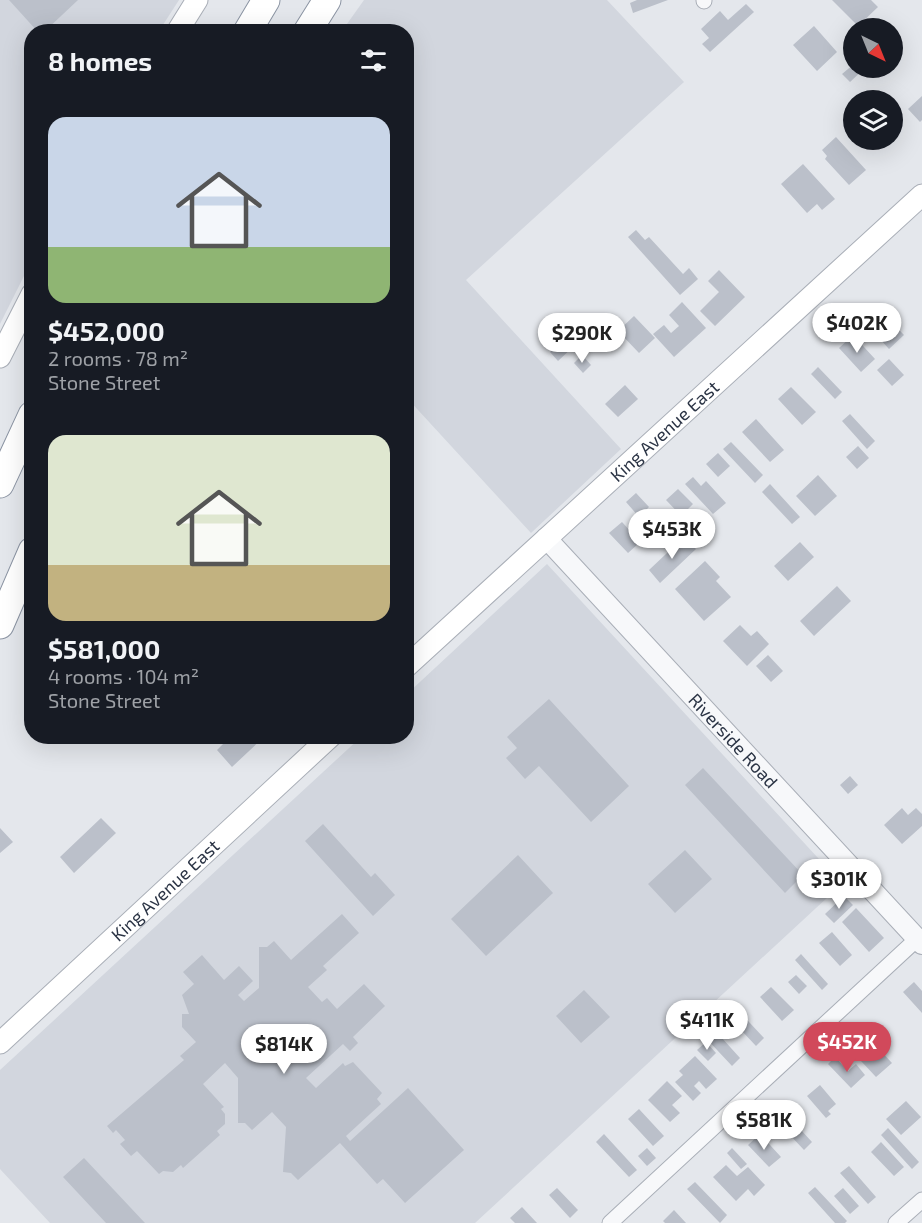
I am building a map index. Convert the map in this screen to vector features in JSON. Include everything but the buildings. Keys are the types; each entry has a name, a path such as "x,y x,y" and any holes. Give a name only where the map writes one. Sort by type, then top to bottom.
{"highway":[{"path":"252,24 267,0"},
{"path":"312,24 327,0"},
{"path":"0,484 24,432"},
{"path":"0,625 24,570"}],"main road":[{"path":"182,24 197,0"},
{"name":"King Avenue East","path":"414,660 922,195"},
{"path":"0,357 24,310"},
{"name":"King Avenue East","path":"0,1043 323,744"}],"street":[{"name":"Riverside Road","path":"546,538 920,941"},
{"path":"613,1222 920,941"},
{"path":"897,1223 922,1200"}],"shaded area":[{"path":"0,0 179,0 164,24 24,24 24,276 0,324"},
{"path":"364,0 607,0 684,82 466,280 621,449 531,533 414,406 414,24 347,24"},
{"path":"547,564 842,884 475,1223 50,1223 0,1169 0,1070 353,744 414,744 414,688"}]}
